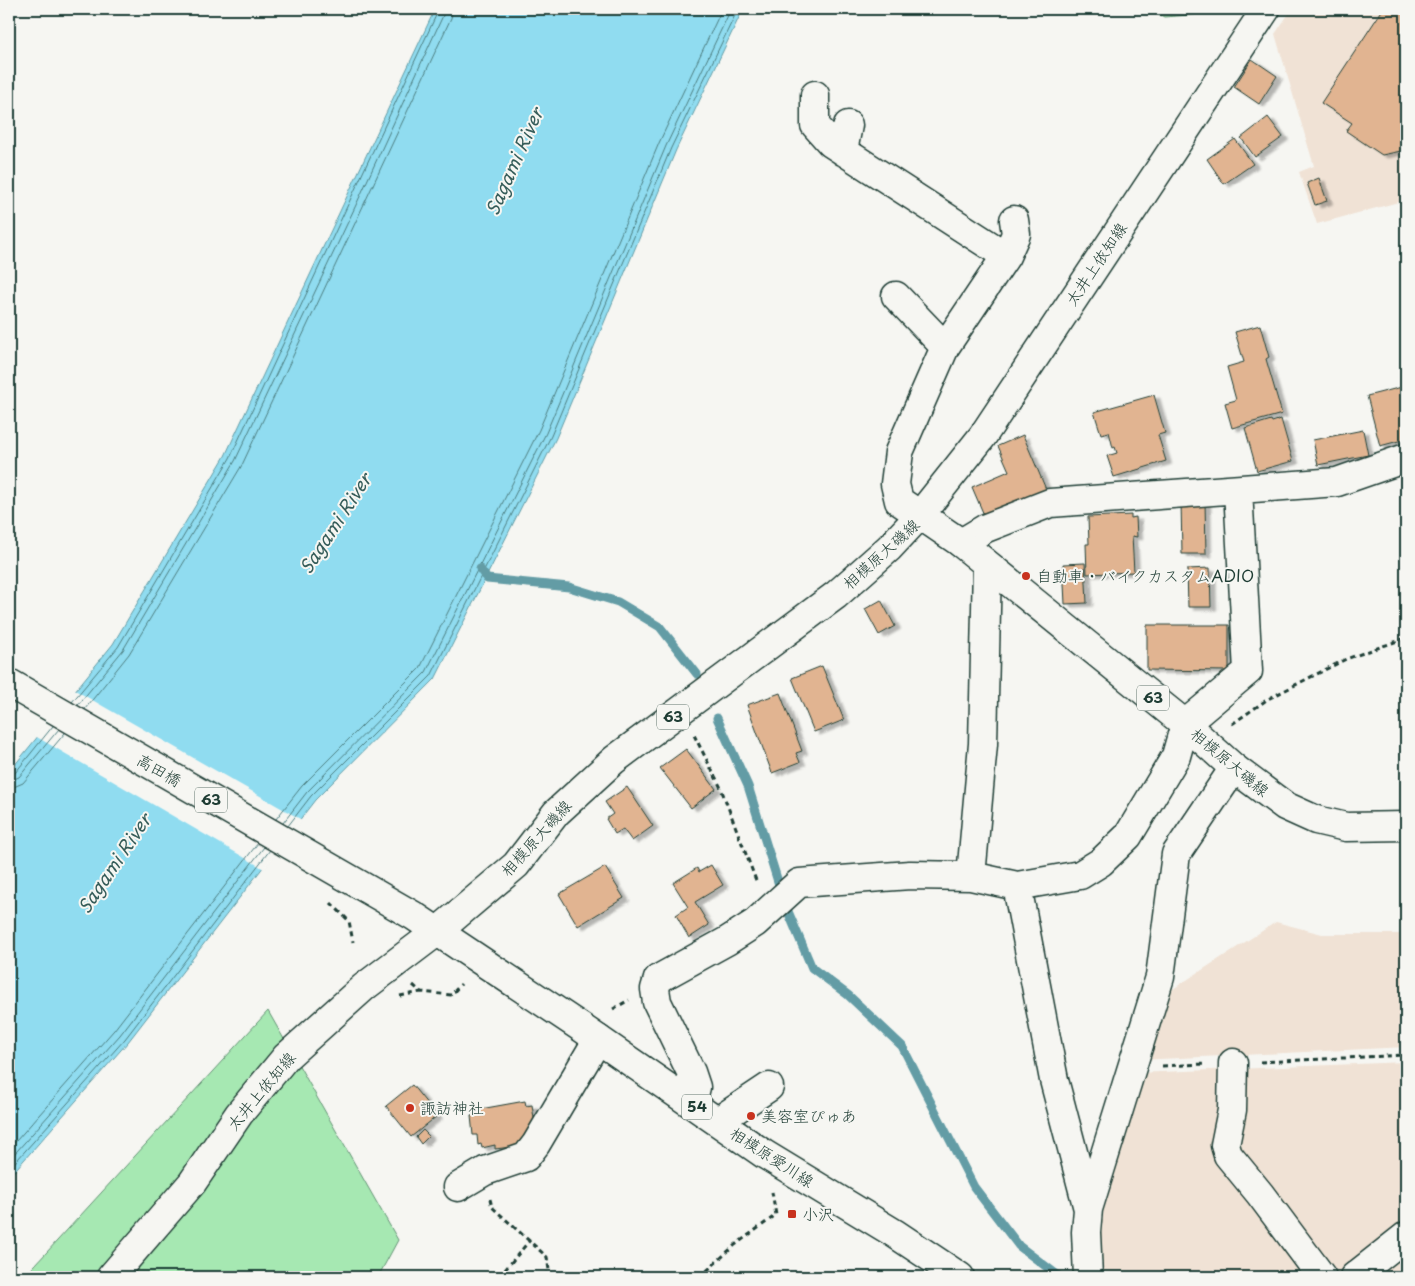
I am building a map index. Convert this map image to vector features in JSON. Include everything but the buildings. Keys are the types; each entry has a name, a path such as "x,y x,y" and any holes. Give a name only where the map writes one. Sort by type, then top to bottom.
{"main road":[{"name":"太井上依知線","path":"920,516 982,437 1266,9"},
{"path":"816,95 815,125 831,144 1006,256"},
{"path":"843,151 848,125"},
{"path":"920,516 899,501 895,484 899,452 945,347 1006,256 1016,234 1014,220"},
{"path":"896,296 945,347"},
{"path":"961,544 986,528 1050,503 1337,482 1406,458"},
{"path":"692,1103 696,1087 691,1072 657,1002 655,988 658,979 727,941 767,912 799,883 910,875 971,876 1017,886 1080,875 1101,862 1128,836 1176,756 1185,724 1248,671 1238,490"},
{"name":"相模原大磯線","path":"438,931 516,866 556,813 614,760 836,596 889,548 920,516 961,544 1185,724 1234,768 1285,806 1316,820 1346,826 1406,826"},
{"path":"971,876 983,744 987,565"},
{"name":"高田橋","path":"9,683 438,931"},
{"path":"1088,1277 1086,1232 1088,1209 1160,977 1176,854 1234,768"},
{"path":"1017,886 1054,1080 1088,1209"},
{"name":"太井上依知線","path":"111,1277 192,1183 239,1114 286,1058 364,986 438,931"},
{"name":"相模原愛川線","path":"438,931 718,1122 785,1166 894,1232 960,1277"},
{"path":"458,1187 484,1171 526,1157 536,1144 598,1039"},
{"path":"1233,1063 1232,1110 1225,1145 1228,1155 1260,1194 1322,1277"},
{"path":"718,1122 769,1087"},
{"path":"1354,1277 1406,1236"}],"path":[{"path":"1228,727 1268,699 1346,659 1406,638"},
{"path":"682,710 720,786 767,912"},
{"path":"413,984 421,992 451,995 461,984"},
{"path":"1132,1068 1406,1055"},
{"path":"700,1277 735,1245 776,1215 772,1191 785,1166"},
{"path":"492,1190 490,1199 492,1207 547,1257 549,1270 544,1277"},
{"path":"499,1277 530,1240"}],"shaded area":[{"path":"1292,9 1406,9 1406,200 1317,224 1299,172 1314,166 1275,34"},
{"path":"1276,922 1322,934 1406,934 1406,1047 1139,1060 1159,998"},
{"path":"1406,1062 1406,1277 1100,1277 1092,1227 1136,1073"}],"green space":[{"path":"1150,9 1230,9 1228,12 1164,17"},
{"path":"268,1011 398,1240 378,1277 24,1277"}],"water":[{"name":"Sagami River","path":"435,9 743,9 676,150 556,438 435,679 315,800 128,1042 9,1177 9,772 113,644 225,456"}],"pier":[{"path":"73,689 302,820 264,869 35,736"}],"waterway":[{"path":"480,569 487,579 569,587 618,602 660,627 697,674"},
{"path":"717,718 748,786 779,885"},
{"path":"787,909 812,968 848,995 902,1046 974,1187 1019,1246 1060,1277"}],"place":[{"name":"自動車・バイクカスタムADIO","path":"1026,576"},
{"name":"諏訪神社","path":"410,1108"},
{"name":"美容室ぴゅあ","path":"751,1116"},
{"name":"小沢","path":"792,1214"}]}
